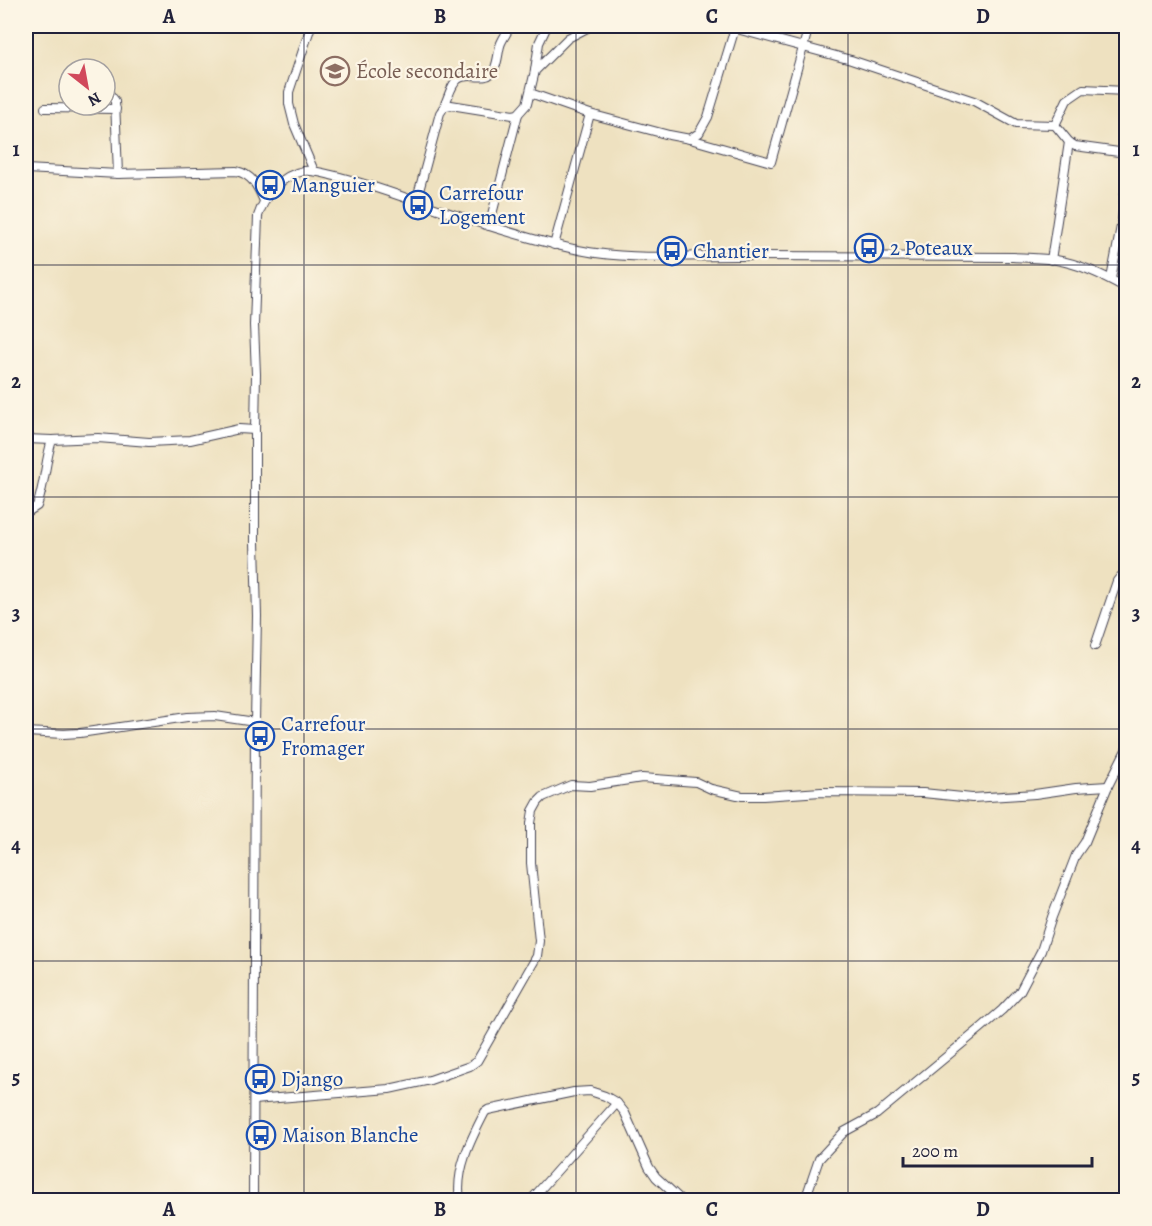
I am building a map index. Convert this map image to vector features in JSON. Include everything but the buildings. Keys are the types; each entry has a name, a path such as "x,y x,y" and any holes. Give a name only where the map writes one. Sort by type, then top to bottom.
{"street":[{"path":"310,26 289,92 289,104 294,124 314,171"},
{"path":"417,202 440,113 446,106 453,85 463,76 490,74 495,68 502,40 510,26"},
{"path":"489,226 518,114 527,104 539,43 547,26"},
{"path":"535,71 568,38 591,26"},
{"path":"530,93 590,114 771,162 809,26"},
{"path":"972,26 982,28"},
{"path":"690,139 697,136 708,117 731,27 802,46 974,101 1016,124 1055,125 1069,142 1081,148 1126,153"},
{"path":"1055,125 1067,100 1083,89 1126,91"},
{"path":"446,106 518,114"},
{"path":"45,108 57,108"},
{"path":"554,245 590,114"},
{"path":"116,117 118,174"},
{"path":"1051,260 1069,142"},
{"path":"26,170 118,174 245,172 257,185 264,201"},
{"path":"253,1200 257,616 254,325 258,216 264,201 274,187 299,173 314,171 348,178 489,226 554,245 597,253 647,256 1013,257 1069,263 1111,279 1126,288"},
{"path":"1111,279 1122,221 1126,182"},
{"path":"26,439 98,438 149,442 190,440 238,429 255,430"},
{"path":"26,513 37,506 44,484 52,440"},
{"path":"1095,646 1117,581 1126,573"},
{"path":"26,732 80,733 188,717 215,716 255,722"},
{"path":"804,1200 819,1159 844,1132 877,1114 995,1016 1020,991 1041,951 1076,855 1085,842 1126,750"},
{"path":"255,1100 388,1089 429,1080 470,1066 477,1060 537,956 539,941 531,863 531,823 533,811 538,802 556,791 571,786 590,786 642,778 696,782 711,789 742,796 821,792 923,793 979,798 1108,786"},
{"path":"460,1200 460,1168 485,1112 574,1092 591,1091 617,1103 625,1113 649,1167 656,1177 681,1200"},
{"path":"531,1200 617,1103"}],"place":[{"name":"École secondaire","path":"335,71"},
{"name":"Manguier","path":"270,185"},
{"name":"Carrefour Logement","path":"418,205"},
{"name":"2 Poteaux","path":"869,248"},
{"name":"Chantier","path":"672,251"},
{"name":"Carrefour Fromager","path":"260,736"},
{"name":"Django","path":"260,1079"},
{"name":"Maison Blanche","path":"261,1135"}]}
